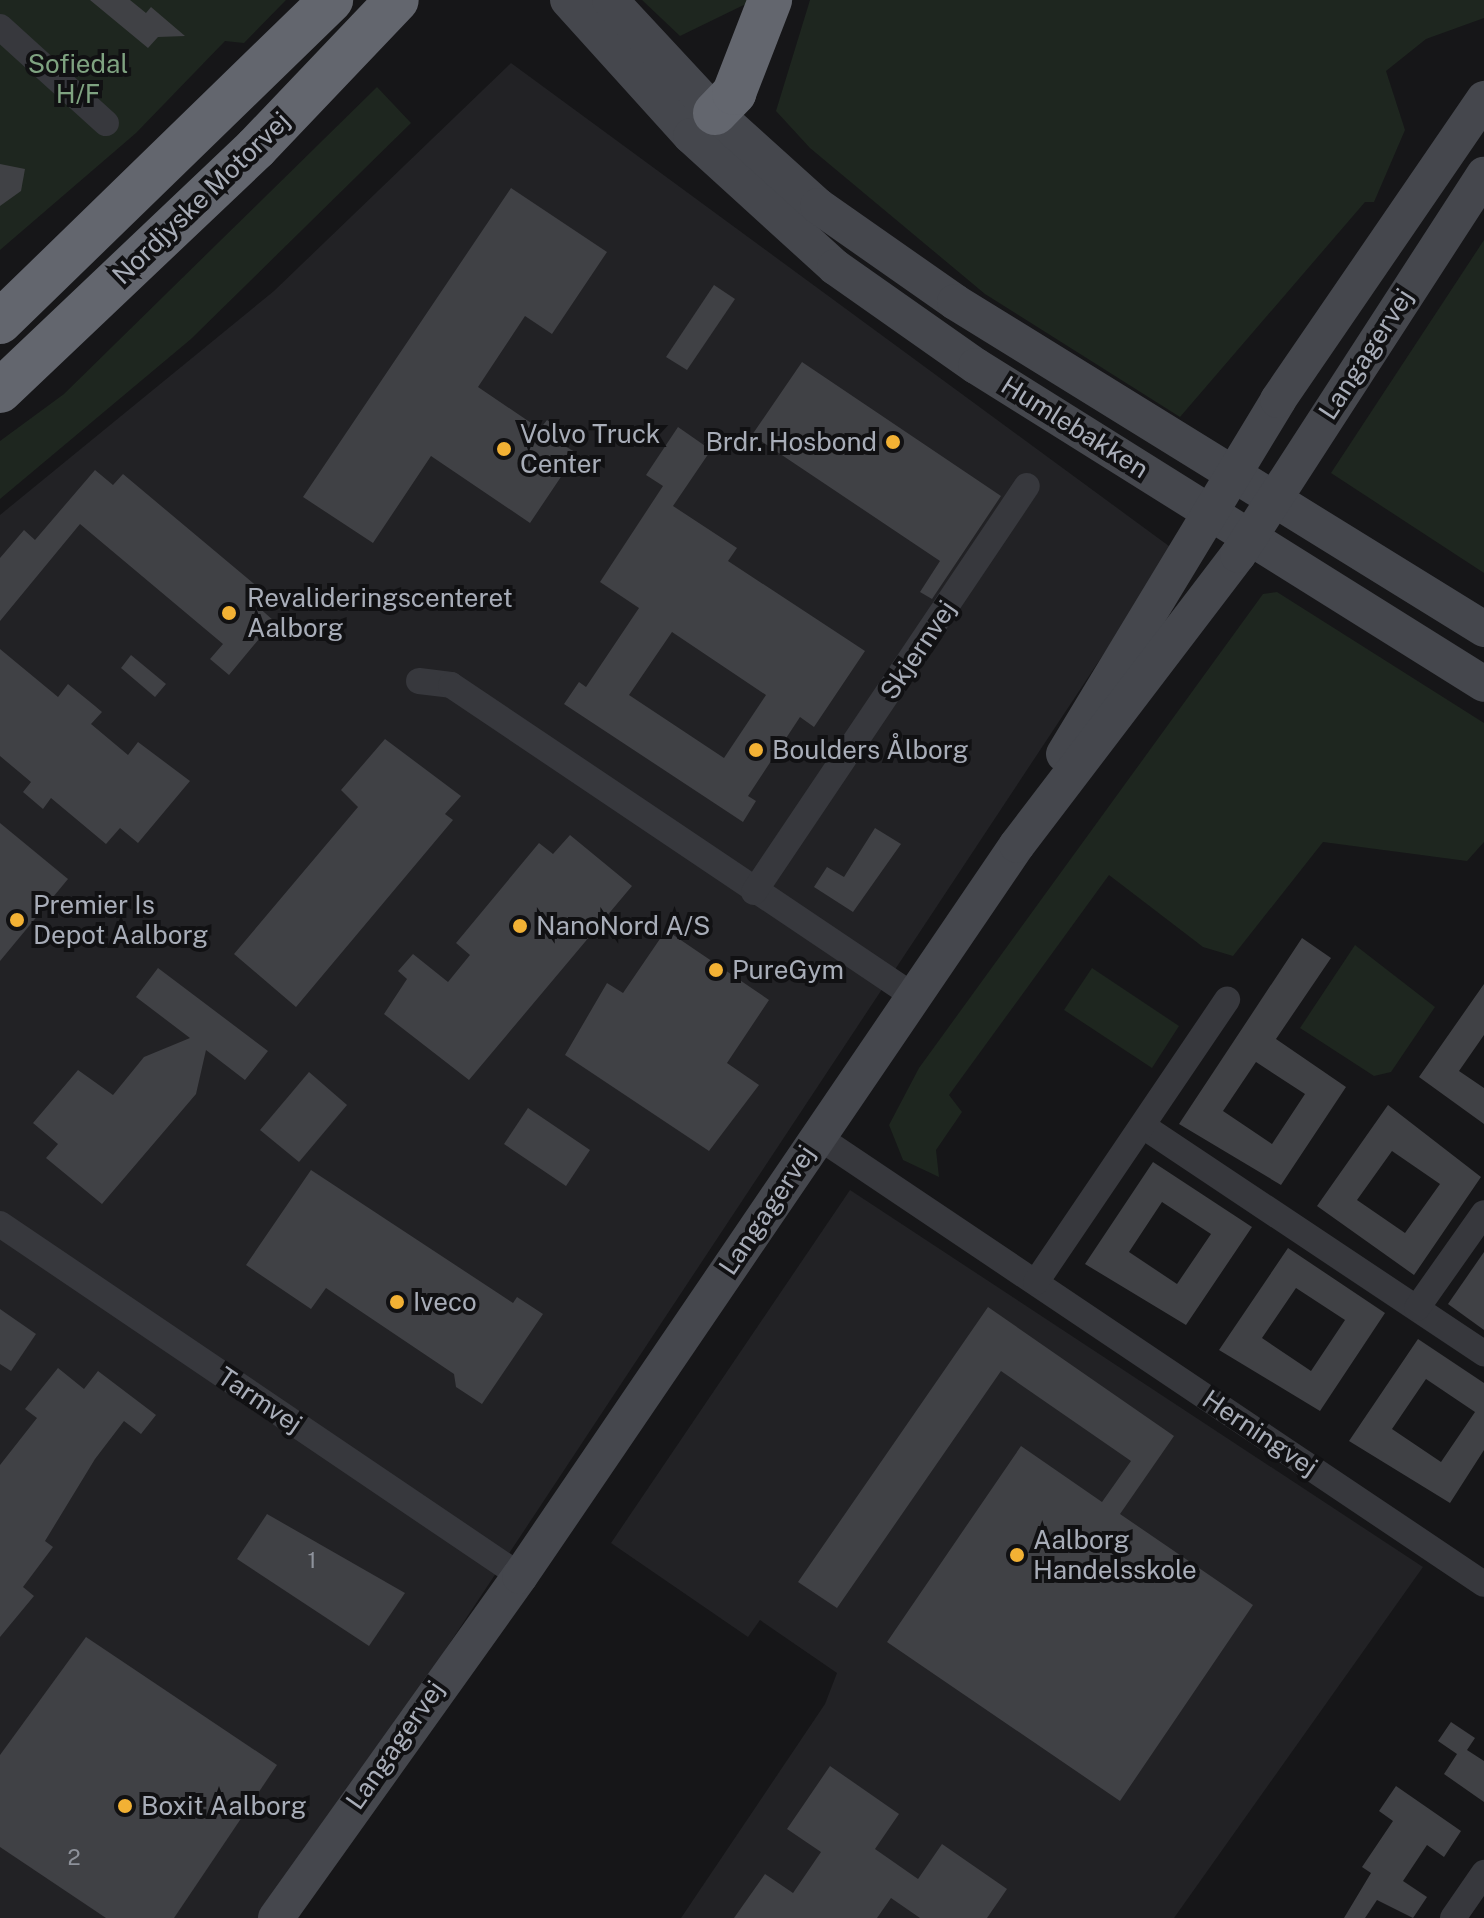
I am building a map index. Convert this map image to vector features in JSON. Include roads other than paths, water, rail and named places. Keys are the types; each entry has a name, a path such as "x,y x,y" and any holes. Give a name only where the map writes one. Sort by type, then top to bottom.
{"highway":[{"name":"Nordjyske Motorvej","path":"0,322 331,0"},
{"name":"Nordjyske Motorvej","path":"0,391 256,148 397,0"},
{"path":"703,125 734,93 770,0"}],"street":[{"name":"Humlebakken","path":"568,0 703,125 835,267 976,366 1232,523 1484,684"},
{"name":"Humlebakken","path":"610,0 703,125 942,293 1484,629"},
{"path":"0,27 106,123"},
{"name":"Langagervej","path":"276,1918 520,1576 1017,845 1121,709 1143,657 1232,523 1251,487 1366,305 1381,259 1484,99"},
{"name":"Langagervej","path":"1251,487 1484,175"},
{"name":"Skjernvej","path":"754,892 1027,486"},
{"name":"Langagervej","path":"1017,845 1081,722 1232,523"},
{"path":"419,681 451,685 754,892 915,997"},
{"path":"1036,1282 1227,1000"},
{"path":"1143,1126 1484,1353"},
{"name":"Herningvej","path":"817,1136 1484,1584"},
{"path":"1417,1308 1484,1213"},
{"name":"Tarmvej","path":"0,1224 520,1576"},
{"name":"Langagervej","path":"305,1918 520,1576"},
{"path":"1453,1918 1484,1873"}],"place":[{"name":"Brdr. Hosbond","path":"893,442"},
{"name":"Volvo Truck Center","path":"504,449"},
{"name":"Revalideringscenteret Aalborg","path":"229,613"},
{"name":"Boulders Ålborg","path":"756,750"},
{"name":"Premier Is Depot Aalborg","path":"17,920"},
{"name":"NanoNord A/S","path":"520,926"},
{"name":"PureGym","path":"716,970"},
{"name":"Iveco","path":"397,1302"},
{"name":"Aalborg Handelsskole","path":"1017,1555"},
{"name":"Boxit Aalborg","path":"125,1806"}],"park label":[{"name":"Sofiedal H/F","path":"78,79"}]}
